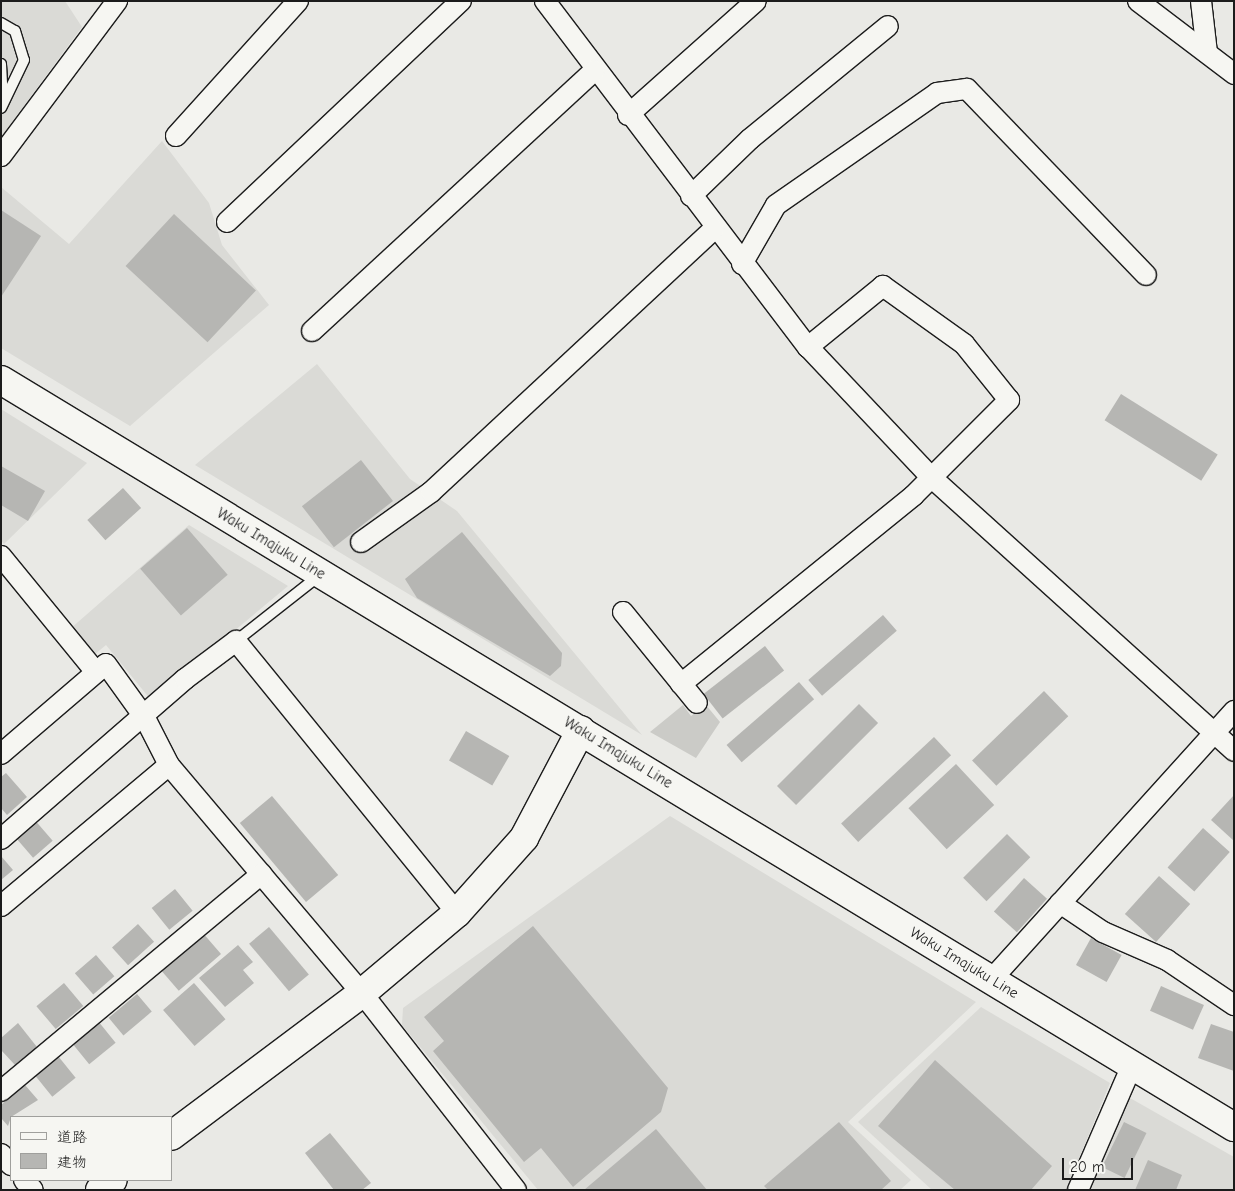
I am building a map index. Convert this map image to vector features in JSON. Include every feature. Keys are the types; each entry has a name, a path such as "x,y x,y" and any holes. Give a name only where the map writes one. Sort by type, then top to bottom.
{"main road":[{"name":"Waku Imajuku Line","path":"1,380 1234,1127"},
{"path":"172,1135 362,993 457,913 524,838 581,730"},
{"path":"100,1190 112,1181"}],"street":[{"path":"1,156 117,1"},
{"path":"176,136 298,1"},
{"path":"227,222 461,1"},
{"path":"544,1 594,71 691,196 714,229 808,347 930,476 1214,735 1234,751"},
{"path":"628,115 756,1"},
{"path":"1138,1 1234,74"},
{"path":"1201,1 1207,53"},
{"path":"691,196 750,139 888,26"},
{"path":"312,331 594,71"},
{"path":"742,264 776,205 937,93 967,89 1146,275"},
{"path":"361,542 431,492 714,229"},
{"path":"681,684 912,496 930,476 1009,400 964,344 882,286 808,347"},
{"path":"1,556 96,672"},
{"path":"623,612 697,704"},
{"path":"1,839 236,641 457,913"},
{"path":"1,754 106,664 145,718 169,765 362,993 516,1190"},
{"path":"991,980 1234,711"},
{"path":"1,906 169,765"},
{"path":"1,1091 261,874"},
{"path":"1060,903 1103,932 1167,960 1234,1005"},
{"path":"1078,1190 1132,1065"},
{"path":"1,1154 10,1164"}],"lane":[{"path":"1,23 15,31 24,60 2,107"},
{"path":"1,64 2,107"},
{"path":"236,641 320,575"}],"shaded area":[{"path":"1,1 65,1 82,27 1,137"},
{"path":"162,141 209,203 222,245 269,305 130,426 1,348 1,187 69,244"},
{"path":"317,364 410,479 457,511 642,735 195,465"},
{"path":"1,409 87,463 4,544 1,540"},
{"path":"189,525 288,586 151,700 106,645 94,655 70,629"},
{"path":"683,705 691,716 706,705 720,722 696,758 650,732"},
{"path":"670,816 976,1002 848,1122 911,1180 900,1190 538,1190 402,1025 403,1008"},
{"path":"981,1007 1110,1083 1066,1190 932,1190 858,1122"},
{"path":"1130,1098 1234,1157 1234,1190 1090,1190"}],"building":[{"path":"1,210 41,236 1,297"},
{"path":"174,214 256,290 207,342 126,266"},
{"path":"1121,394 1218,454 1201,481 1105,420"},
{"path":"361,460 393,501 334,547 302,506"},
{"path":"1,466 45,491 28,521 1,505"},
{"path":"123,488 141,508 105,540 87,520"},
{"path":"187,528 228,575 181,615 140,569"},
{"path":"462,532 562,653 561,666 550,676 417,598 405,579"},
{"path":"883,615 897,631 822,696 808,680"},
{"path":"765,646 784,670 723,718 704,694"},
{"path":"799,682 814,699 742,762 727,745"},
{"path":"1044,691 1068,716 996,786 972,760"},
{"path":"859,704 878,723 796,805 777,786"},
{"path":"466,731 509,756 492,785 449,760"},
{"path":"934,737 951,755 858,842 841,824"},
{"path":"956,764 994,805 947,849 908,808"},
{"path":"6,773 27,797 7,815 1,808 1,777"},
{"path":"1234,795 1234,841 1211,820"},
{"path":"272,796 338,875 306,902 240,823"},
{"path":"33,818 53,841 33,858 13,835"},
{"path":"1203,828 1230,852 1194,891 1168,867"},
{"path":"1007,834 1030,857 986,901 963,878"},
{"path":"1,856 13,870 1,880"},
{"path":"1159,876 1190,904 1156,942 1125,914"},
{"path":"1024,878 1047,899 1017,932 994,911"},
{"path":"175,889 193,911 169,930 152,908"},
{"path":"138,924 154,942 128,965 112,947"},
{"path":"533,926 668,1088 661,1112 573,1187 541,1148 524,1162 433,1051 444,1041 424,1017"},
{"path":"269,927 309,974 289,991 249,944"},
{"path":"202,932 221,954 179,991 160,969"},
{"path":"1091,938 1122,955 1107,982 1076,965"},
{"path":"238,945 253,962 243,970 254,983 225,1007 199,978"},
{"path":"96,955 114,976 93,995 75,973"},
{"path":"64,983 83,1006 56,1029 36,1006"},
{"path":"194,983 225,1019 195,1046 163,1010"},
{"path":"1161,986 1204,1005 1193,1030 1150,1011"},
{"path":"137,994 152,1012 123,1035 109,1018"},
{"path":"98,1021 116,1043 89,1064 72,1042"},
{"path":"18,1023 37,1047 15,1065 1,1050 1,1038"},
{"path":"1211,1024 1234,1032 1234,1071 1198,1058"},
{"path":"58,1056 76,1078 52,1097 35,1075"},
{"path":"935,1060 1052,1166 1031,1190 955,1190 878,1126"},
{"path":"25,1085 38,1100 10,1116 8,1126 1,1118 1,1105"},
{"path":"839,1122 891,1181 881,1190 768,1190 764,1186"},
{"path":"1124,1122 1146,1133 1125,1178 1102,1167"},
{"path":"656,1129 707,1190 584,1190"},
{"path":"330,1133 371,1183 362,1190 334,1190 305,1153"},
{"path":"1148,1160 1182,1175 1176,1190 1135,1190"}]}
